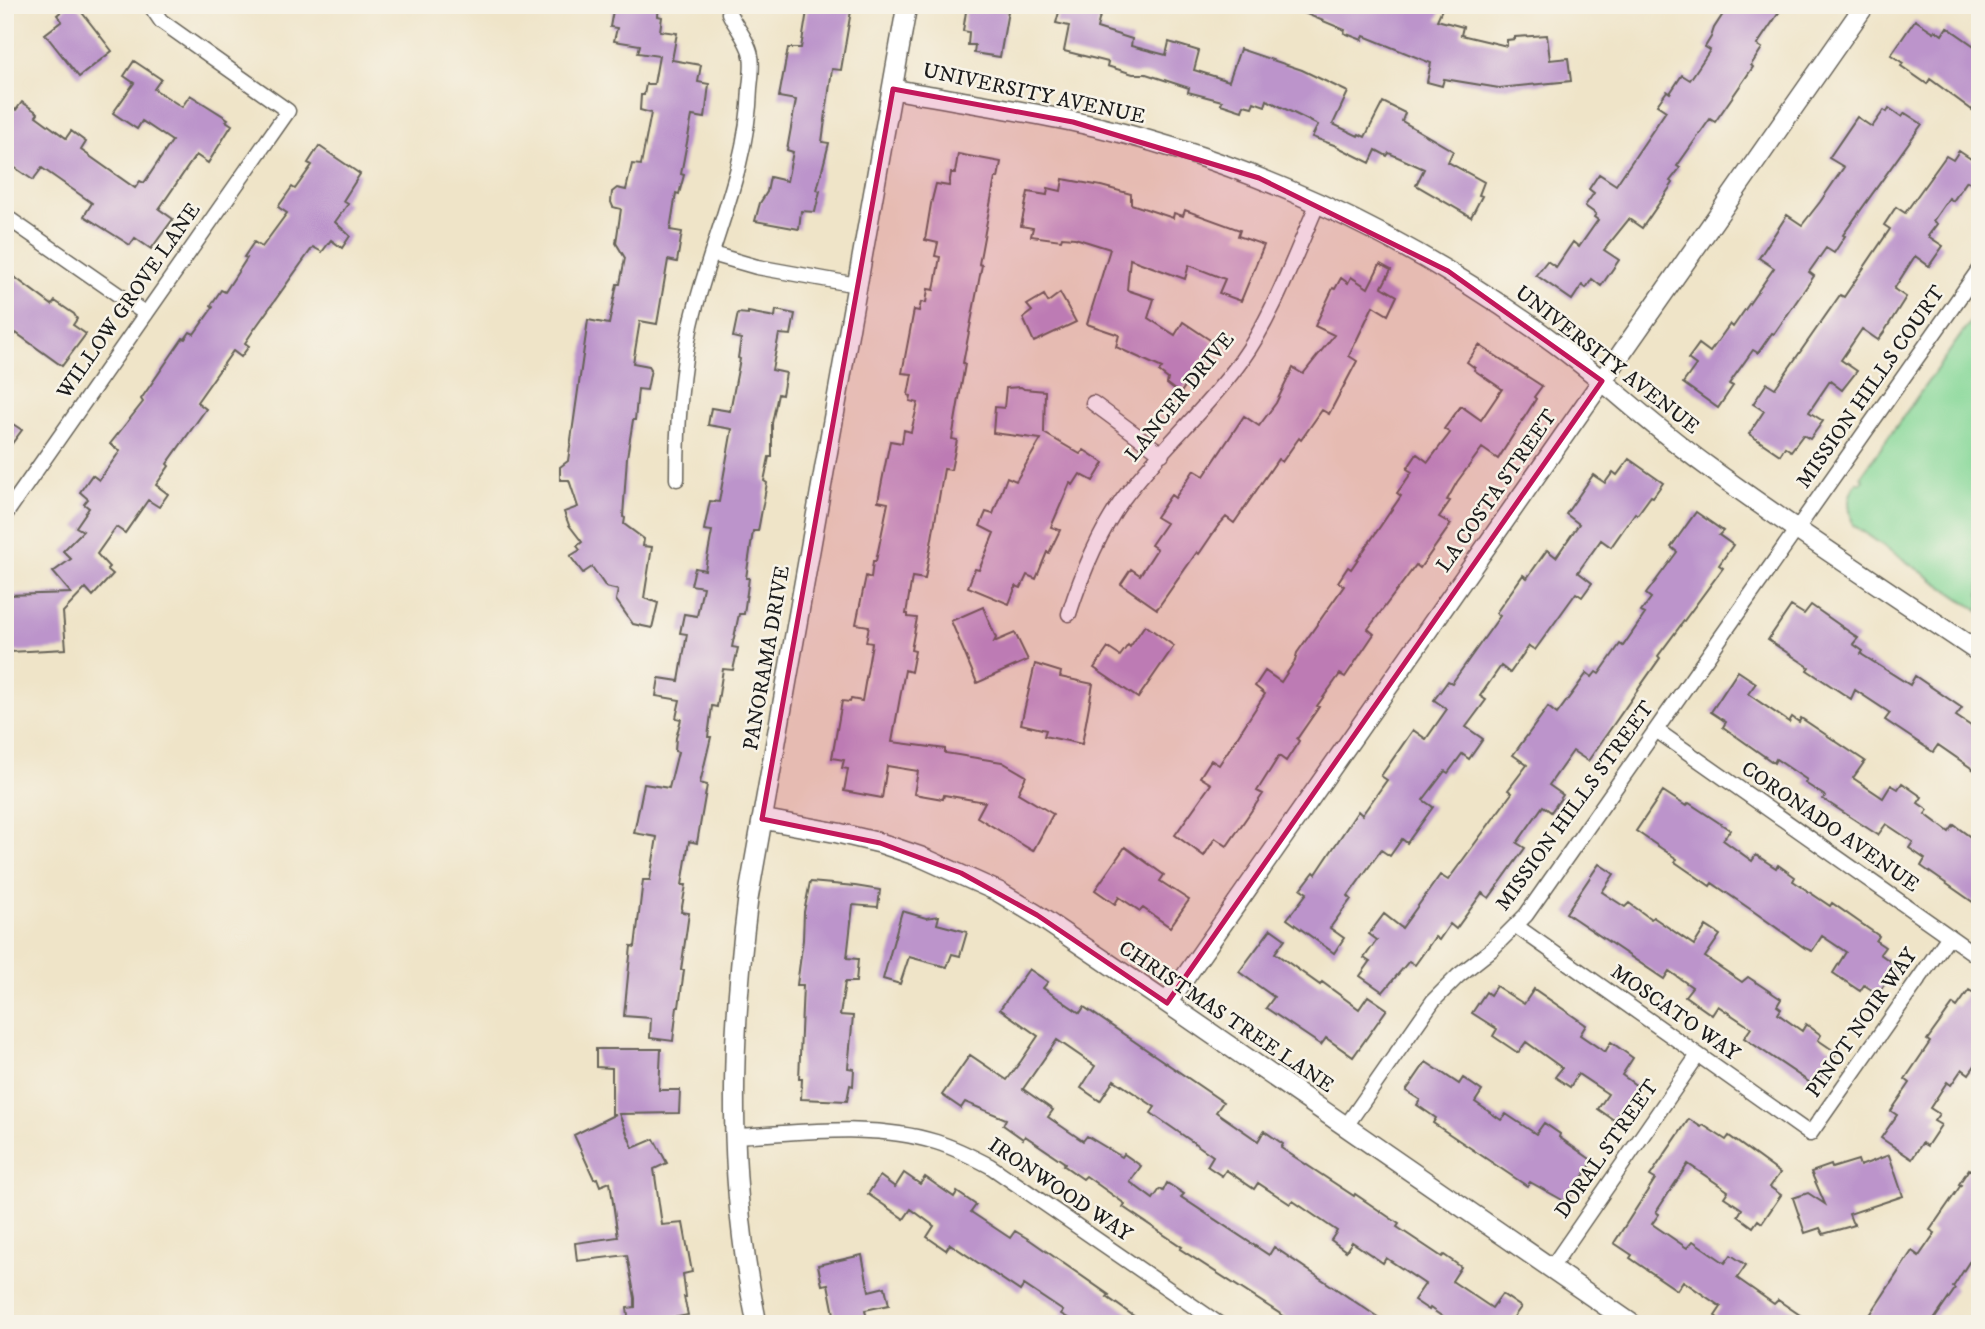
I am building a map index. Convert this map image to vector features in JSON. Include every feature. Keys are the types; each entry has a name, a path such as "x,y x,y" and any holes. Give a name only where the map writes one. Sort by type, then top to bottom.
{"street":[{"name":"WILLOW GROVE LANE","path":"5,515 288,111 161,21 150,5"},
{"name":"PANORAMA DRIVE","path":"757,1324 742,1236 735,1136 735,1028 740,964 762,819 907,5"},
{"name":"LA COSTA STREET","path":"1167,1003 1865,5"},
{"path":"677,479 677,425 682,374 692,324 736,176 750,98 751,54 729,13"},
{"name":"UNIVERSITY AVENUE","path":"893,89 1073,122 1136,138 1211,161 1318,203 1372,229 1448,271 1505,308 1602,381 1707,467 1980,653"},
{"name":"LANCER DRIVE","path":"1069,614 1082,575 1099,538 1123,499 1242,359 1261,329 1318,203"},
{"path":"5,215 146,314"},
{"path":"712,254 757,267 858,285"},
{"name":"MISSION HILLS COURT","path":"1797,528 1980,268"},
{"path":"1093,404 1162,454"},
{"name":"MISSION HILLS STREET","path":"1346,1126 1433,1001 1516,926 1797,528"},
{"name":"CORONADO AVENUE","path":"1656,730 1980,958"},
{"name":"CHRISTMAS TREE LANE","path":"762,819 880,843 961,873 1037,915 1632,1324"},
{"name":"MOSCATO WAY","path":"1516,926 1810,1134"},
{"name":"PINOT NOIR WAY","path":"1810,1134 1949,936"},
{"name":"DORAL STREET","path":"1551,1268 1698,1055"},
{"name":"IRONWOOD WAY","path":"735,1136 872,1130 907,1134 955,1149 990,1166 1219,1324"}],"highlighted area":[{"path":"893,89 1073,122 1259,178 1448,271 1602,381 1167,1003 1037,915 961,873 880,843 762,819"}],"green space":[{"path":"1978,311 1980,612 1853,525 1849,503 1853,488 1863,479 1861,476"}],"building":[{"path":"69,5 76,5 112,51 79,77 45,34 62,21 57,15"},
{"path":"614,5 659,5 658,16 662,17 660,31 677,33 672,60 701,65 698,82 709,84 705,118 692,116 681,174 684,175 679,194 676,193 670,230 682,232 677,262 668,260 657,324 640,321 633,363 649,366 651,369 647,390 638,389 627,457 623,517 624,524 644,539 643,546 652,547 644,598 658,603 652,628 633,624 616,600 618,590 606,587 592,567 583,573 570,556 580,550 577,546 582,542 569,525 564,512 578,507 569,480 560,480 560,467 568,461 588,320 609,324 625,258 616,243 621,209 613,207 612,192 617,188 626,190 632,164 641,165 651,113 640,110 641,95 644,95 646,84 654,84 659,56 638,53 640,45 614,41 617,28 610,27"},
{"path":"808,5 852,5 841,70 832,69 822,142 829,143 817,190 820,191 815,212 801,211 799,229 755,221 770,177 787,181 793,152 787,150 796,100 779,97 788,48 801,48"},
{"path":"967,5 1003,5 1003,10 1008,11 1000,57 974,53 975,45 968,45 969,32 963,31"},
{"path":"1061,5 1101,12 1097,28 1132,39 1131,46 1166,55 1169,42 1199,51 1194,70 1229,81 1240,49 1302,70 1348,92 1333,124 1358,136 1359,134 1365,137 1383,102 1405,113 1402,121 1453,151 1448,162 1484,182 1479,195 1482,196 1471,217 1416,185 1424,169 1376,150 1370,163 1312,137 1318,125 1267,100 1265,106 1254,102 1252,107 1244,105 1242,111 1221,104 1222,101 1188,92 1189,88 1146,74 1133,74 1107,66 1108,62 1064,51 1069,26 1056,23"},
{"path":"1285,5 1433,5 1442,9 1437,20 1463,27 1461,35 1507,46 1507,40 1515,37 1547,35 1550,60 1568,58 1571,81 1499,88 1444,79 1442,86 1427,82 1431,63 1364,36 1362,40 1344,33 1345,30"},
{"path":"1729,5 1784,5 1757,45 1762,48 1751,65 1753,67 1715,122 1710,119 1677,166 1680,168 1670,181 1673,183 1642,228 1629,219 1604,250 1619,260 1601,286 1592,279 1586,288 1582,285 1572,300 1536,275 1547,261 1556,267 1573,242 1579,247 1598,220 1594,217 1596,214 1585,206 1594,193 1589,189 1599,174 1616,185 1666,111 1657,105 1667,91 1670,93 1682,75 1690,80 1710,50 1705,47"},
{"path":"1915,20 1942,35 1947,27 1980,50 1980,111 1974,107 1972,110 1930,79 1927,84 1901,66 1903,63 1891,55"},
{"path":"134,61 161,79 154,89 182,107 190,95 228,119 226,121 232,125 208,163 196,155 159,209 173,219 151,249 135,238 130,245 84,216 92,203 42,168 33,180 5,161 5,103 16,110 22,102 66,138 71,131 86,142 81,150 135,188 140,181 144,183 172,141 142,121 137,129 113,113 134,83 124,76"},
{"path":"1889,108 1902,117 1905,113 1922,124 1843,235 1845,236 1834,253 1826,248 1809,272 1814,276 1774,334 1772,333 1758,353 1753,350 1729,384 1733,386 1718,408 1683,383 1696,365 1688,359 1699,344 1710,352 1730,324 1733,327 1774,268 1759,258 1787,215 1802,225 1844,167 1829,158 1857,117 1872,127 1884,110 1887,112"},
{"path":"319,146 360,174 343,201 348,204 335,222 350,236 342,248 331,240 322,252 313,247 245,343 249,346 241,357 233,351 197,402 206,409 167,464 169,466 156,485 168,494 159,507 148,500 125,533 116,527 97,554 113,574 93,596 86,588 63,612 66,649 10,652 7,595 71,593 53,572 71,559 63,551 83,531 76,527 89,508 84,504 88,499 80,492 92,475 99,480 120,451 110,444 143,402 141,399 183,338 190,332 194,334 221,290 225,292 254,242 262,247 287,213 278,207 312,165 308,163"},
{"path":"1959,151 1980,165 1980,190 1967,181 1953,201 1949,198 1933,221 1937,224 1928,236 1943,246 1929,266 1915,256 1894,289 1906,297 1884,332 1878,340 1862,329 1841,360 1857,371 1842,390 1830,381 1809,412 1823,421 1810,439 1803,435 1791,451 1785,447 1780,455 1749,434 1764,411 1753,404 1767,383 1775,388 1840,295 1844,297 1890,229 1884,225 1896,207 1905,213 1946,156 1953,160"},
{"path":"958,154 1001,162 998,178 995,178 979,264 982,265 952,439 957,440 951,470 944,469 925,579 912,577 906,614 908,617 917,618 911,650 915,651 911,672 905,670 892,742 945,749 945,753 1002,762 1026,776 1018,793 1053,814 1033,851 977,817 985,802 944,795 943,799 914,794 918,771 887,766 882,798 844,791 848,769 842,768 844,760 832,758 842,701 862,701 872,643 866,642 869,626 856,624 866,576 871,578 873,561 876,561 888,503 878,501 890,441 902,443 904,430 911,432 918,403 910,401 911,396 908,395 912,374 902,373 914,310 919,311 921,302 926,303 928,289 934,290 940,257 935,256 938,243 925,240 931,204 936,184 949,186 951,173 955,173"},
{"path":"1063,179 1131,194 1131,204 1173,218 1174,213 1183,216 1185,210 1240,230 1238,236 1264,245 1241,301 1219,293 1225,279 1189,265 1185,279 1130,259 1127,290 1154,299 1148,318 1175,335 1183,322 1213,342 1180,394 1167,384 1168,379 1159,372 1162,368 1116,347 1119,335 1087,324 1110,249 1075,238 1062,237 1061,240 1031,236 1033,228 1021,226 1028,192 1047,195 1048,188 1061,191"},
{"path":"1380,264 1391,270 1382,287 1397,296 1388,315 1373,306 1349,356 1357,361 1329,414 1322,410 1282,462 1278,459 1234,523 1226,517 1218,526 1157,609 1121,584 1131,569 1140,575 1157,549 1151,545 1166,523 1156,517 1171,495 1175,498 1194,470 1204,476 1244,416 1259,426 1276,403 1293,368 1303,374 1334,335 1315,326 1333,288 1335,289 1341,278 1348,283 1351,277 1368,288"},
{"path":"5,270 52,305 55,301 74,314 77,319 73,325 86,334 62,366 16,333 5,349"},
{"path":"1060,293 1076,322 1034,342 1023,318 1032,311 1027,305 1044,295 1048,302"},
{"path":"776,310 795,314 791,335 779,334 772,370 786,373 772,423 772,457 769,457 764,481 767,483 758,531 753,531 744,614 739,614 732,647 738,648 733,670 723,669 717,707 712,706 708,737 711,737 700,783 707,785 697,843 689,841 682,885 686,885 681,912 689,913 679,1007 673,1041 650,1038 651,1018 624,1016 631,946 635,947 643,880 650,880 657,837 634,833 644,784 669,788 678,752 675,751 676,738 681,719 676,718 680,700 656,696 659,678 679,681 687,634 680,633 684,614 697,616 703,587 691,585 695,568 705,570 712,531 704,530 710,501 719,502 732,429 708,425 711,408 730,411 740,359 741,339 733,337 738,313 775,317"},
{"path":"1479,345 1542,386 1534,397 1536,399 1498,459 1482,448 1457,482 1447,500 1450,501 1439,517 1451,524 1420,568 1416,565 1368,629 1374,634 1345,677 1340,674 1317,706 1319,707 1286,761 1279,756 1257,791 1263,794 1227,846 1215,838 1204,856 1175,835 1211,784 1200,777 1211,760 1219,765 1265,694 1255,686 1265,671 1281,682 1295,661 1297,653 1344,586 1338,582 1348,567 1351,569 1401,496 1397,493 1412,472 1407,469 1417,454 1428,462 1450,433 1444,429 1461,406 1481,420 1502,389 1467,362"},
{"path":"1021,387 1045,391 1044,433 1080,454 1084,450 1104,463 1093,481 1080,474 1073,485 1070,483 1051,527 1060,530 1036,579 1027,575 1021,588 1016,586 1009,604 968,587 975,569 979,570 994,533 980,526 986,512 993,514 1007,477 1016,481 1041,439 993,433 995,407 1004,408 1006,388"},
{"path":"5,419 22,430 5,453"},
{"path":"1629,459 1663,483 1637,515 1635,513 1611,547 1601,540 1578,572 1592,583 1582,597 1576,593 1535,650 1529,646 1510,673 1501,666 1480,696 1486,700 1466,727 1483,739 1469,759 1462,754 1448,773 1445,771 1423,800 1433,807 1407,843 1402,839 1390,856 1381,850 1348,896 1351,899 1330,928 1344,938 1334,953 1287,919 1307,893 1301,889 1314,872 1316,874 1358,811 1362,815 1387,780 1381,776 1413,730 1426,739 1447,709 1434,700 1448,681 1452,683 1500,616 1496,613 1523,575 1527,578 1547,550 1556,557 1579,524 1566,514 1593,475 1605,483 1613,472 1617,475"},
{"path":"1696,512 1723,531 1719,535 1733,545 1719,565 1723,568 1658,656 1660,658 1588,761 1573,751 1549,785 1563,795 1551,812 1543,806 1517,843 1525,848 1489,898 1482,893 1456,929 1450,924 1439,940 1435,937 1415,965 1409,961 1383,992 1360,976 1370,962 1364,958 1377,940 1369,934 1384,914 1402,928 1440,875 1448,880 1512,793 1508,790 1527,765 1513,755 1548,707 1557,714 1587,673 1592,677 1596,672 1599,674 1620,644 1623,646 1645,614 1641,612 1651,598 1646,594 1677,552 1671,547"},
{"path":"1811,605 1858,638 1853,644 1863,651 1861,654 1910,685 1915,676 1962,708 1956,716 1980,732 1980,774 1938,745 1933,752 1885,720 1890,713 1855,690 1851,699 1768,640 1791,606 1804,614"},
{"path":"983,607 996,638 994,642 1015,633 1028,660 977,683 951,621"},
{"path":"1145,625 1174,646 1138,698 1094,668 1108,648 1120,656 1128,645 1130,647"},
{"path":"1035,664 1061,672 1060,677 1093,684 1082,744 1044,736 1046,730 1021,724"},
{"path":"1738,671 1756,683 1748,694 1789,722 1792,717 1799,722 1801,718 1865,761 1853,778 1883,798 1891,785 1898,789 1902,783 1922,797 1918,803 1928,810 1925,814 1949,832 1954,825 1980,844 1980,907 1921,866 1925,859 1909,848 1913,842 1886,824 1878,835 1823,799 1825,796 1805,783 1807,780 1776,759 1774,763 1723,727 1726,722 1711,712"},
{"path":"1663,791 1686,806 1689,803 1730,830 1723,840 1752,861 1756,855 1776,868 1778,865 1795,877 1793,881 1830,906 1832,903 1879,936 1876,941 1885,947 1880,954 1897,966 1878,994 1864,985 1860,991 1833,973 1846,952 1822,936 1812,951 1805,948 1712,883 1710,886 1675,862 1677,859 1636,831"},
{"path":"1125,847 1164,875 1160,881 1189,900 1170,927 1143,908 1140,911 1119,897 1115,904 1095,890"},
{"path":"1599,864 1614,874 1602,892 1625,907 1629,903 1694,945 1706,926 1720,935 1705,957 1742,982 1748,977 1781,999 1777,1006 1781,1009 1778,1014 1802,1031 1806,1024 1821,1035 1818,1040 1837,1053 1815,1086 1744,1038 1751,1028 1718,1006 1712,1015 1685,996 1692,987 1669,971 1664,979 1566,913"},
{"path":"810,882 880,890 878,907 853,905 847,958 858,959 856,982 845,982 840,1015 853,1016 848,1068 854,1069 853,1086 850,1085 847,1101 801,1099 802,1079 799,1079 803,985 797,985 804,912"},
{"path":"902,911 926,918 939,916 937,924 967,932 960,956 952,954 947,967 909,957 900,984 883,979"},
{"path":"1271,929 1285,939 1275,953 1320,985 1322,982 1359,1009 1368,996 1387,1009 1353,1057 1326,1038 1321,1045 1266,1008 1274,997 1239,972"},
{"path":"1029,969 1048,982 1043,988 1080,1013 1084,1007 1223,1102 1216,1112 1258,1141 1264,1131 1283,1144 1281,1148 1354,1196 1355,1194 1399,1224 1397,1227 1461,1267 1452,1281 1492,1308 1502,1294 1521,1307 1511,1321 1515,1324 1453,1324 1430,1308 1429,1310 1414,1300 1425,1284 1386,1258 1383,1263 1352,1242 1346,1251 1331,1240 1337,1231 1293,1201 1290,1204 1258,1183 1254,1189 1226,1170 1222,1176 1207,1166 1213,1156 1151,1113 1155,1107 1114,1080 1100,1101 1081,1088 1095,1066 1057,1040 1023,1089 1053,1110 1048,1117 1083,1141 1087,1136 1122,1157 1124,1154 1141,1166 1130,1182 1153,1199 1160,1189 1163,1191 1167,1183 1184,1194 1181,1197 1269,1255 1274,1247 1388,1324 1296,1324 1180,1249 1182,1247 1123,1207 1125,1204 1086,1176 1083,1179 1063,1165 1065,1163 1025,1136 1023,1139 1003,1125 1006,1119 965,1102 961,1108 942,1095 970,1055 1007,1080 1021,1061 1038,1036 1000,1009"},
{"path":"1496,986 1524,1004 1534,989 1586,1025 1580,1035 1605,1052 1611,1042 1633,1058 1622,1075 1637,1086 1614,1120 1598,1109 1608,1094 1578,1074 1570,1087 1555,1077 1562,1068 1526,1042 1518,1053 1493,1036 1497,1029 1472,1013 1486,992 1490,995"},
{"path":"1969,990 1980,997 1980,1058 1969,1074 1962,1069 1951,1085 1947,1082 1930,1108 1939,1114 1934,1121 1941,1125 1927,1146 1922,1143 1912,1159 1881,1138 1897,1115 1891,1111 1910,1083 1905,1079 1930,1042 1927,1040 1953,1004 1957,1007"},
{"path":"596,1049 661,1049 659,1090 680,1090 679,1113 619,1114 633,1148 654,1139 667,1163 654,1169 662,1225 683,1223 692,1272 683,1274 688,1315 668,1319 669,1324 629,1324 627,1308 635,1307 635,1298 627,1255 577,1261 575,1243 618,1237 610,1182 600,1186 597,1178 594,1179 574,1135 616,1114 612,1114 612,1068 596,1067"},
{"path":"1426,1062 1459,1084 1463,1078 1482,1091 1475,1102 1501,1120 1506,1114 1536,1134 1544,1123 1593,1161 1566,1202 1530,1182 1527,1186 1433,1123 1436,1118 1417,1105 1420,1100 1406,1091"},
{"path":"1689,1119 1726,1140 1729,1136 1780,1173 1770,1187 1781,1195 1762,1223 1758,1220 1753,1227 1738,1216 1742,1209 1724,1197 1728,1191 1688,1164 1656,1212 1659,1214 1652,1224 1687,1248 1693,1241 1725,1263 1731,1255 1746,1265 1737,1278 1774,1304 1778,1300 1813,1324 1726,1324 1715,1316 1721,1307 1683,1281 1677,1290 1630,1258 1632,1255 1614,1243 1655,1179 1650,1176"},
{"path":"1889,1155 1903,1196 1849,1214 1855,1225 1823,1234 1820,1228 1805,1233 1793,1198 1808,1193 1825,1204 1811,1172 1858,1160 1860,1166"},
{"path":"1969,1169 1980,1177 1980,1253 1974,1261 1971,1259 1931,1324 1864,1324 1912,1251 1919,1256 1935,1233 1930,1230"},
{"path":"904,1173 920,1184 925,1177 954,1197 957,1192 976,1205 971,1212 1010,1238 1015,1231 1030,1240 1109,1295 1107,1297 1145,1324 1064,1324 1068,1318 1061,1314 1063,1311 1024,1285 1020,1291 950,1244 946,1250 927,1237 934,1226 911,1209 904,1219 868,1194 880,1176 895,1187"},
{"path":"862,1255 869,1291 885,1287 889,1305 865,1310 868,1324 836,1324 828,1284 822,1285 818,1265"}]}
